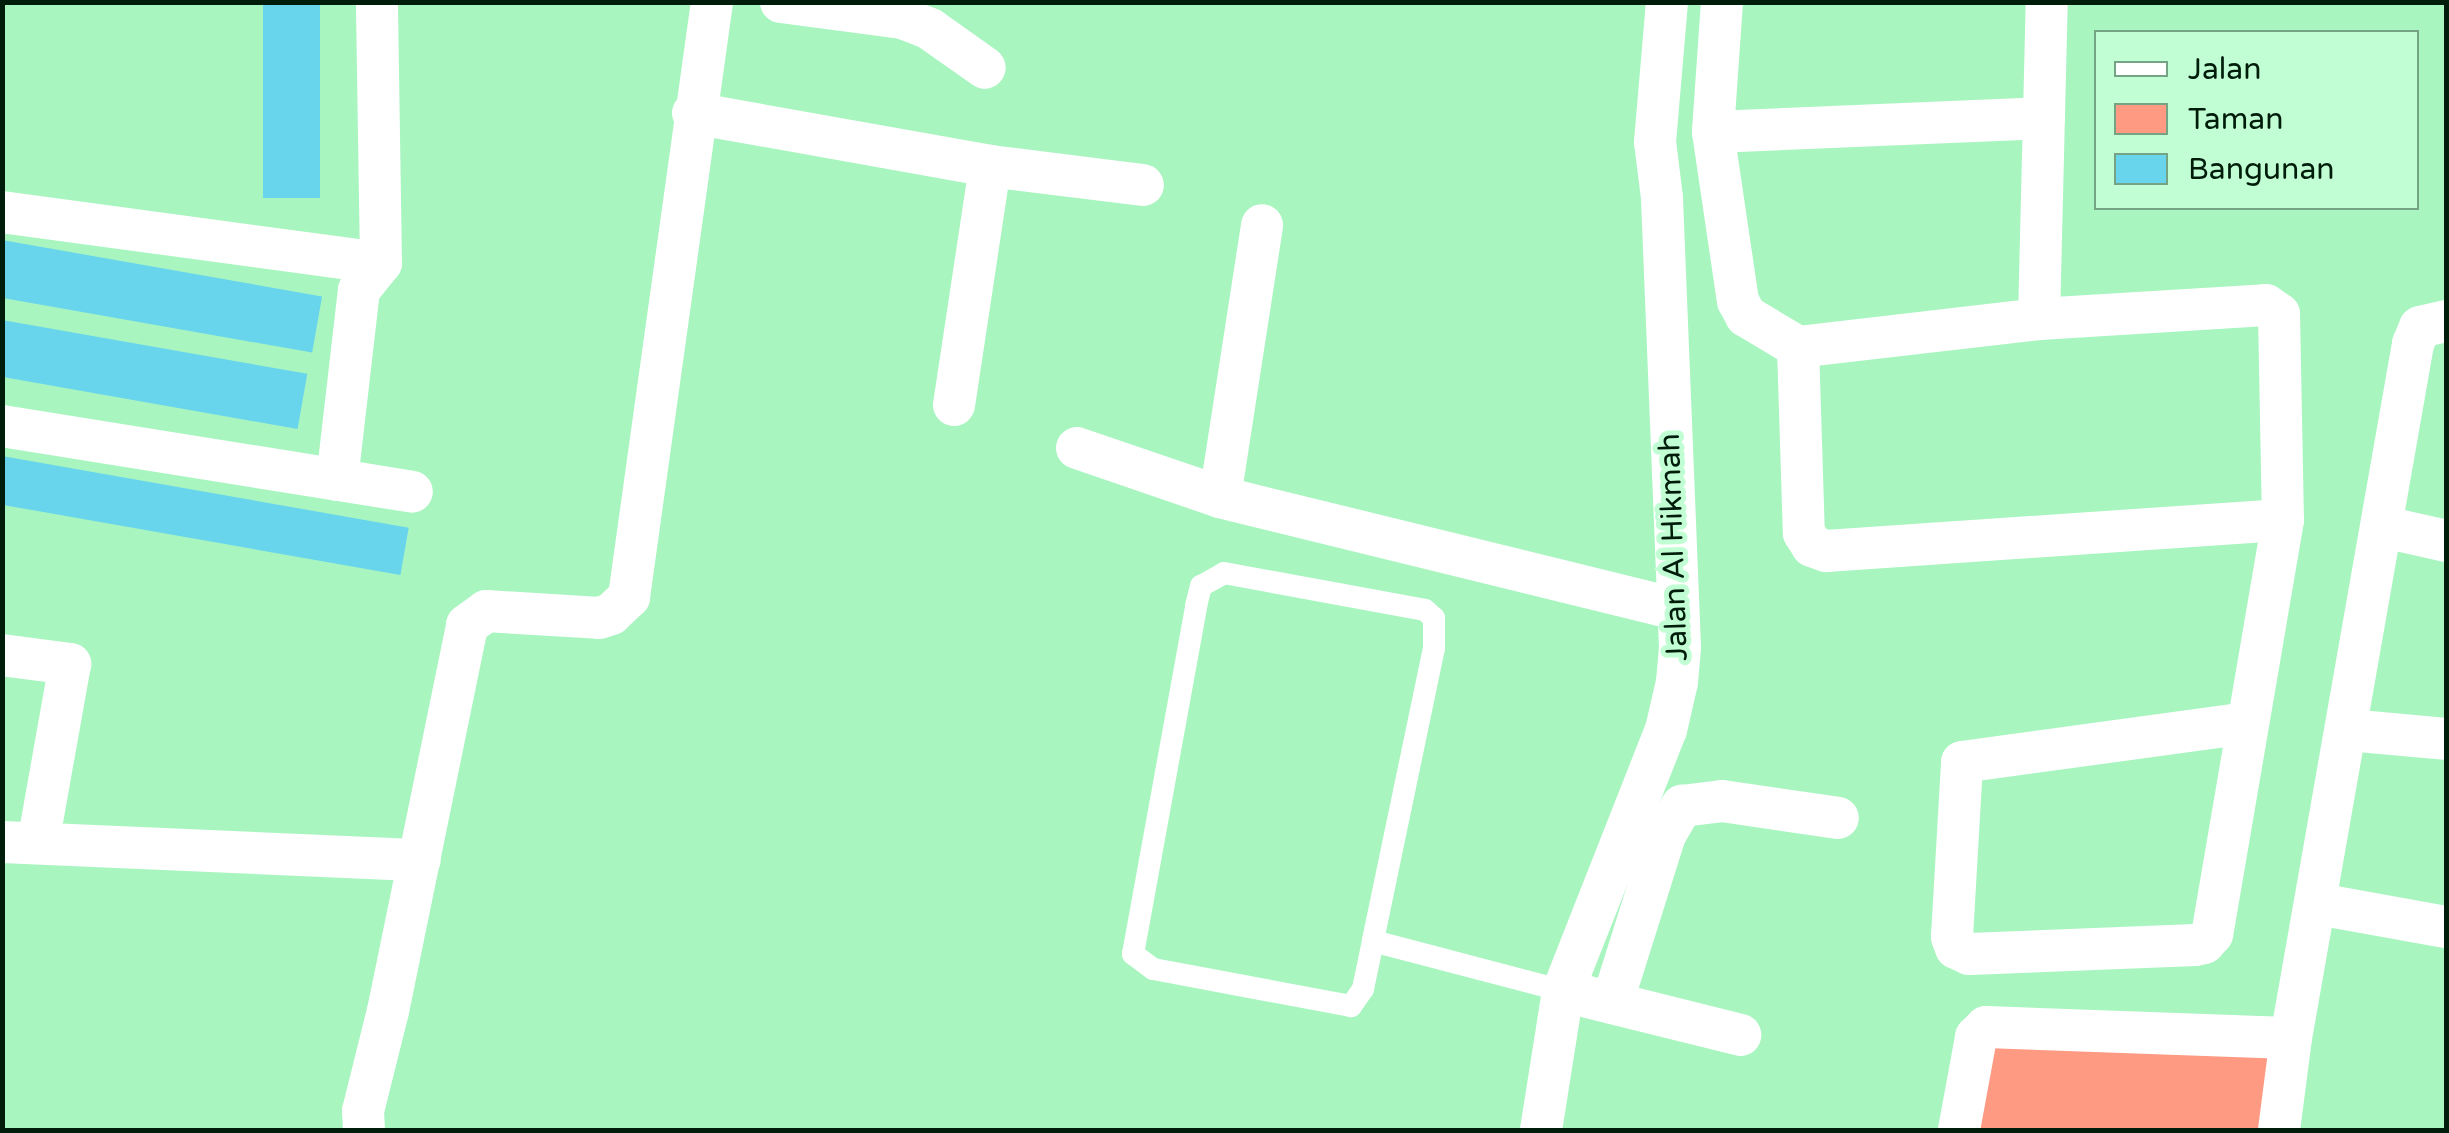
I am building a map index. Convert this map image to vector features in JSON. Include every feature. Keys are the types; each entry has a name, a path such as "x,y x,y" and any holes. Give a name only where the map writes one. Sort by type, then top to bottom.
{"street":[{"path":"338,480 359,290 381,262 377,2"},
{"path":"364,1130 363,1111 420,860 467,625 486,611 600,618 629,597 712,2"},
{"path":"782,2 902,18 930,29 986,68"},
{"name":"Jalan Al Hikmah","path":"1541,1130 1563,990 1666,730 1680,647 1662,198 1655,142 1667,2"},
{"path":"1722,2 1713,132 1741,310 1798,346 2038,320 2273,307 2278,314 2283,520 2245,723 2212,934 2204,943 1970,954 1956,948 1952,936 1962,762 2245,723"},
{"path":"2038,320 2047,2"},
{"path":"694,113 990,166 1143,185"},
{"path":"1713,132 2044,118"},
{"path":"954,405 990,166"},
{"path":"2,212 381,262"},
{"path":"1220,497 1262,225"},
{"path":"2279,1130 2291,1038 2318,904 2413,344 2420,326 2446,321"},
{"path":"1798,346 1804,533 1812,546 1826,552 2283,520"},
{"path":"2,426 412,492"},
{"path":"1077,448 1220,497 1677,609"},
{"path":"2384,527 2446,540"},
{"path":"2,655 70,664 20,842 420,860"},
{"path":"2348,730 2446,739"},
{"path":"1612,1003 1658,852 1672,818 1682,806 1722,800 1838,818"},
{"path":"2318,904 2446,927"},
{"path":"1563,990 1740,1035"},
{"path":"1959,1130 1976,1037 1986,1027 2291,1038"}],"lane":[{"path":"1224,573 1425,610 1434,618 1434,648 1374,941 1358,1000 1343,1007 1146,966 1133,954 1196,606 1201,586 1211,577 1224,573"},
{"path":"1374,941 1563,990"}],"green space":[{"path":"1976,1037 2291,1037 2291,1130 1976,1130"}],"building":[{"path":"263,2 320,2 320,198 263,198"},
{"path":"2,240 322,296 312,353 2,298"},
{"path":"2,320 307,374 298,429 2,377"},
{"path":"2,456 409,528 400,575 2,505"}]}
